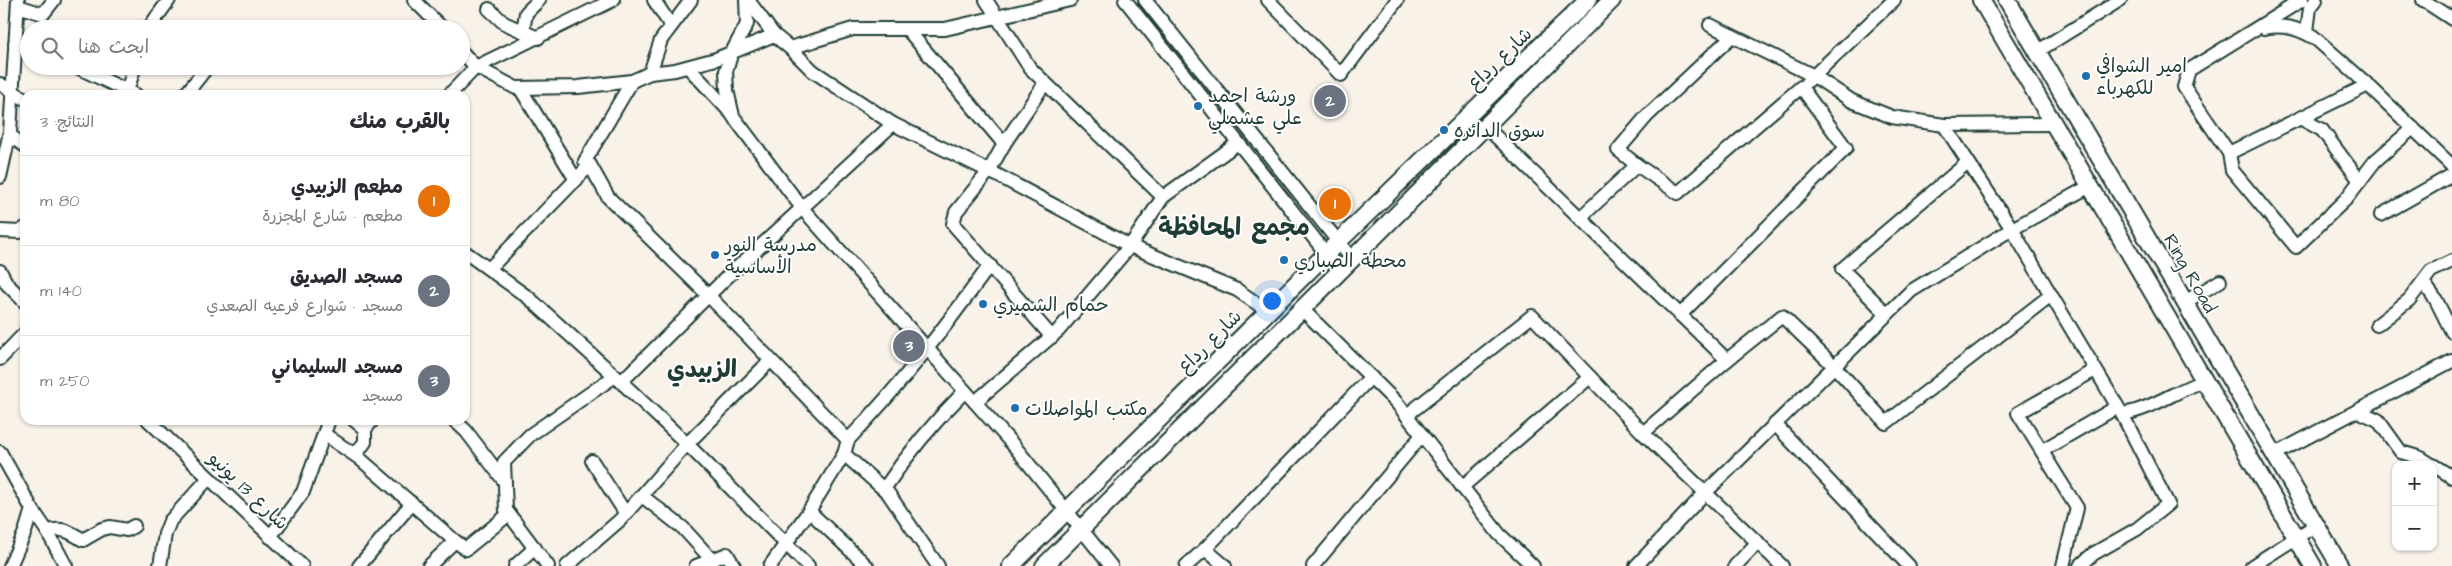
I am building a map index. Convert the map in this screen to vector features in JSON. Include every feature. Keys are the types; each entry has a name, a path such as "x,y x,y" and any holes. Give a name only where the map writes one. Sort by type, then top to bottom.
{"main road":[{"name":"شارع رداع","path":"1010,566 1332,248 1588,0"},
{"name":"شارع رداع","path":"1044,566 1612,0"},
{"path":"1981,0 2313,566"},
{"name":"Ring Road","path":"2008,0 2340,566"},
{"path":"2168,319 2187,305"}],"street":[{"path":"0,177 9,135 18,3 43,14 54,0"},
{"path":"155,20 169,0"},
{"path":"414,0 434,20"},
{"path":"523,31 526,13 539,0"},
{"path":"470,73 476,67 538,38 596,3 613,0"},
{"path":"654,0 671,26"},
{"path":"650,73 661,40 691,0"},
{"path":"747,0 774,35 813,71 893,124 989,171 1130,246 1237,290 1268,311"},
{"path":"733,116 727,90 726,71 732,52 747,24 747,0"},
{"path":"986,0 1030,68 1163,197"},
{"path":"790,48 853,29 945,29 1070,0"},
{"path":"1125,0 1238,143 1332,248 1352,259"},
{"path":"1145,0 1332,248 1340,270"},
{"path":"1268,0 1341,75 1397,0"},
{"path":"1732,36 1646,117 1618,150 1678,193 1814,76 1894,0"},
{"path":"2038,52 2120,0"},
{"path":"2302,0 2189,70 2184,87 2229,153 2232,170 2296,247 2346,199 2375,161 2413,128"},
{"path":"2316,0 2310,8 2307,31 2368,85 2452,166"},
{"path":"2423,0 2452,19"},
{"path":"489,9 504,23 538,38"},
{"path":"1710,25 1814,76 1852,101 1892,117 1944,125 2053,124"},
{"path":"2254,30 2278,25 2300,29 2315,38"},
{"path":"906,29 1004,144"},
{"path":"470,61 476,67 520,88 578,87 632,81 650,73 688,66 732,52 774,35"},
{"path":"15,44 20,46"},
{"path":"500,80 498,64 510,52"},
{"path":"688,66 733,116 802,208 975,402 1068,510 1111,566"},
{"path":"94,75 125,90"},
{"path":"133,90 134,75"},
{"path":"189,90 201,75"},
{"path":"454,90 468,75"},
{"path":"632,81 585,161 590,165 608,197 708,295 848,440"},
{"path":"1045,83 1004,144 989,171 956,212 953,224 1052,337"},
{"path":"0,84 20,96"},
{"path":"2229,153 2368,85"},
{"path":"1680,315 1846,148 1801,87"},
{"path":"520,88 576,180"},
{"path":"2300,118 2322,130 2360,181"},
{"path":"548,566 506,510 504,462 530,435 618,379 893,124"},
{"path":"1944,125 2012,229 2119,411 2168,504 2137,529 2093,554 2080,566"},
{"path":"1485,126 1727,360"},
{"path":"9,135 20,143"},
{"path":"975,402 1052,337 1130,246 1163,197 1238,143"},
{"path":"1887,314 1842,269 1968,162"},
{"path":"490,268 590,165"},
{"path":"1580,218 1637,165"},
{"path":"2381,215 2452,176"},
{"path":"1636,566 1706,492 1910,291 2012,229 2090,186"},
{"path":"0,231 20,232"},
{"path":"470,255 529,298 618,379 687,444 808,566"},
{"path":"2377,325 2409,300 2431,271 2452,261"},
{"path":"770,566 809,511 844,454 848,440 883,404 929,350 990,266"},
{"path":"0,271 7,284 20,297"},
{"path":"2187,305 2220,281"},
{"path":"2423,282 2436,300 2452,332"},
{"path":"1643,432 1782,316 1834,366 1886,423 2051,295"},
{"path":"1302,309 1407,415 1498,534 1533,566"},
{"path":"1407,415 1532,316 1643,432 1782,566"},
{"path":"0,359 20,338"},
{"path":"567,566 626,514 687,444 770,361"},
{"path":"2275,454 2452,361"},
{"path":"2063,566 2078,508 2018,413 2095,370"},
{"path":"1186,566 1206,549 1371,377"},
{"path":"1462,487 1590,377"},
{"path":"2043,450 2119,411 2137,412 2186,386 2204,381"},
{"path":"884,489 924,434 965,391"},
{"path":"2358,411 2378,420 2401,452 2426,461"},
{"path":"1775,424 1909,566"},
{"name":"شارع 13 يونيو","path":"159,425 208,479 302,566"},
{"path":"270,537 303,492 327,425"},
{"path":"355,455 365,442 369,425"},
{"path":"459,425 505,482"},
{"path":"324,434 355,455 466,549 509,514"},
{"path":"1313,566 1422,435"},
{"path":"0,452 66,566"},
{"path":"844,454 884,489 938,566"},
{"path":"592,461 626,514"},
{"path":"2437,468 2452,477"},
{"path":"160,566 165,534 170,520 208,479"},
{"path":"642,496 684,528 712,560"},
{"path":"359,566 412,503"},
{"path":"10,566 25,532 32,509"},
{"path":"809,511 867,566"},
{"path":"2252,566 2316,525"},
{"path":"47,531 57,528 71,531 83,540 102,529 110,527 127,530 134,526"},
{"path":"429,566 455,541"},
{"path":"1735,566 1758,542"},
{"path":"515,566 535,548"},
{"path":"1206,549 1225,566"},
{"path":"696,566 727,554 734,566"}],"place":[{"name":"امير الشوافي للكهرباء","path":"2086,76"},
{"name":"مسجد الصديق","path":"1330,101"},
{"name":"ورشة احمد علي عشملي","path":"1198,106"},
{"name":"سوق الدائره","path":"1444,130"},
{"name":"مطعم الزبيدي","path":"1335,204"},
{"name":"مدرسة النور الأساسية","path":"715,255"},
{"name":"محطة الصباري","path":"1284,260"},
{"name":"حمام الشميري","path":"983,304"},
{"name":"مسجد السليماني","path":"909,346"},
{"name":"مكتب المواصلات","path":"1015,408"}],"district":[{"name":"مجمع المحافظة","path":"1234,227"},
{"name":"الزبيدي","path":"702,369"}]}
